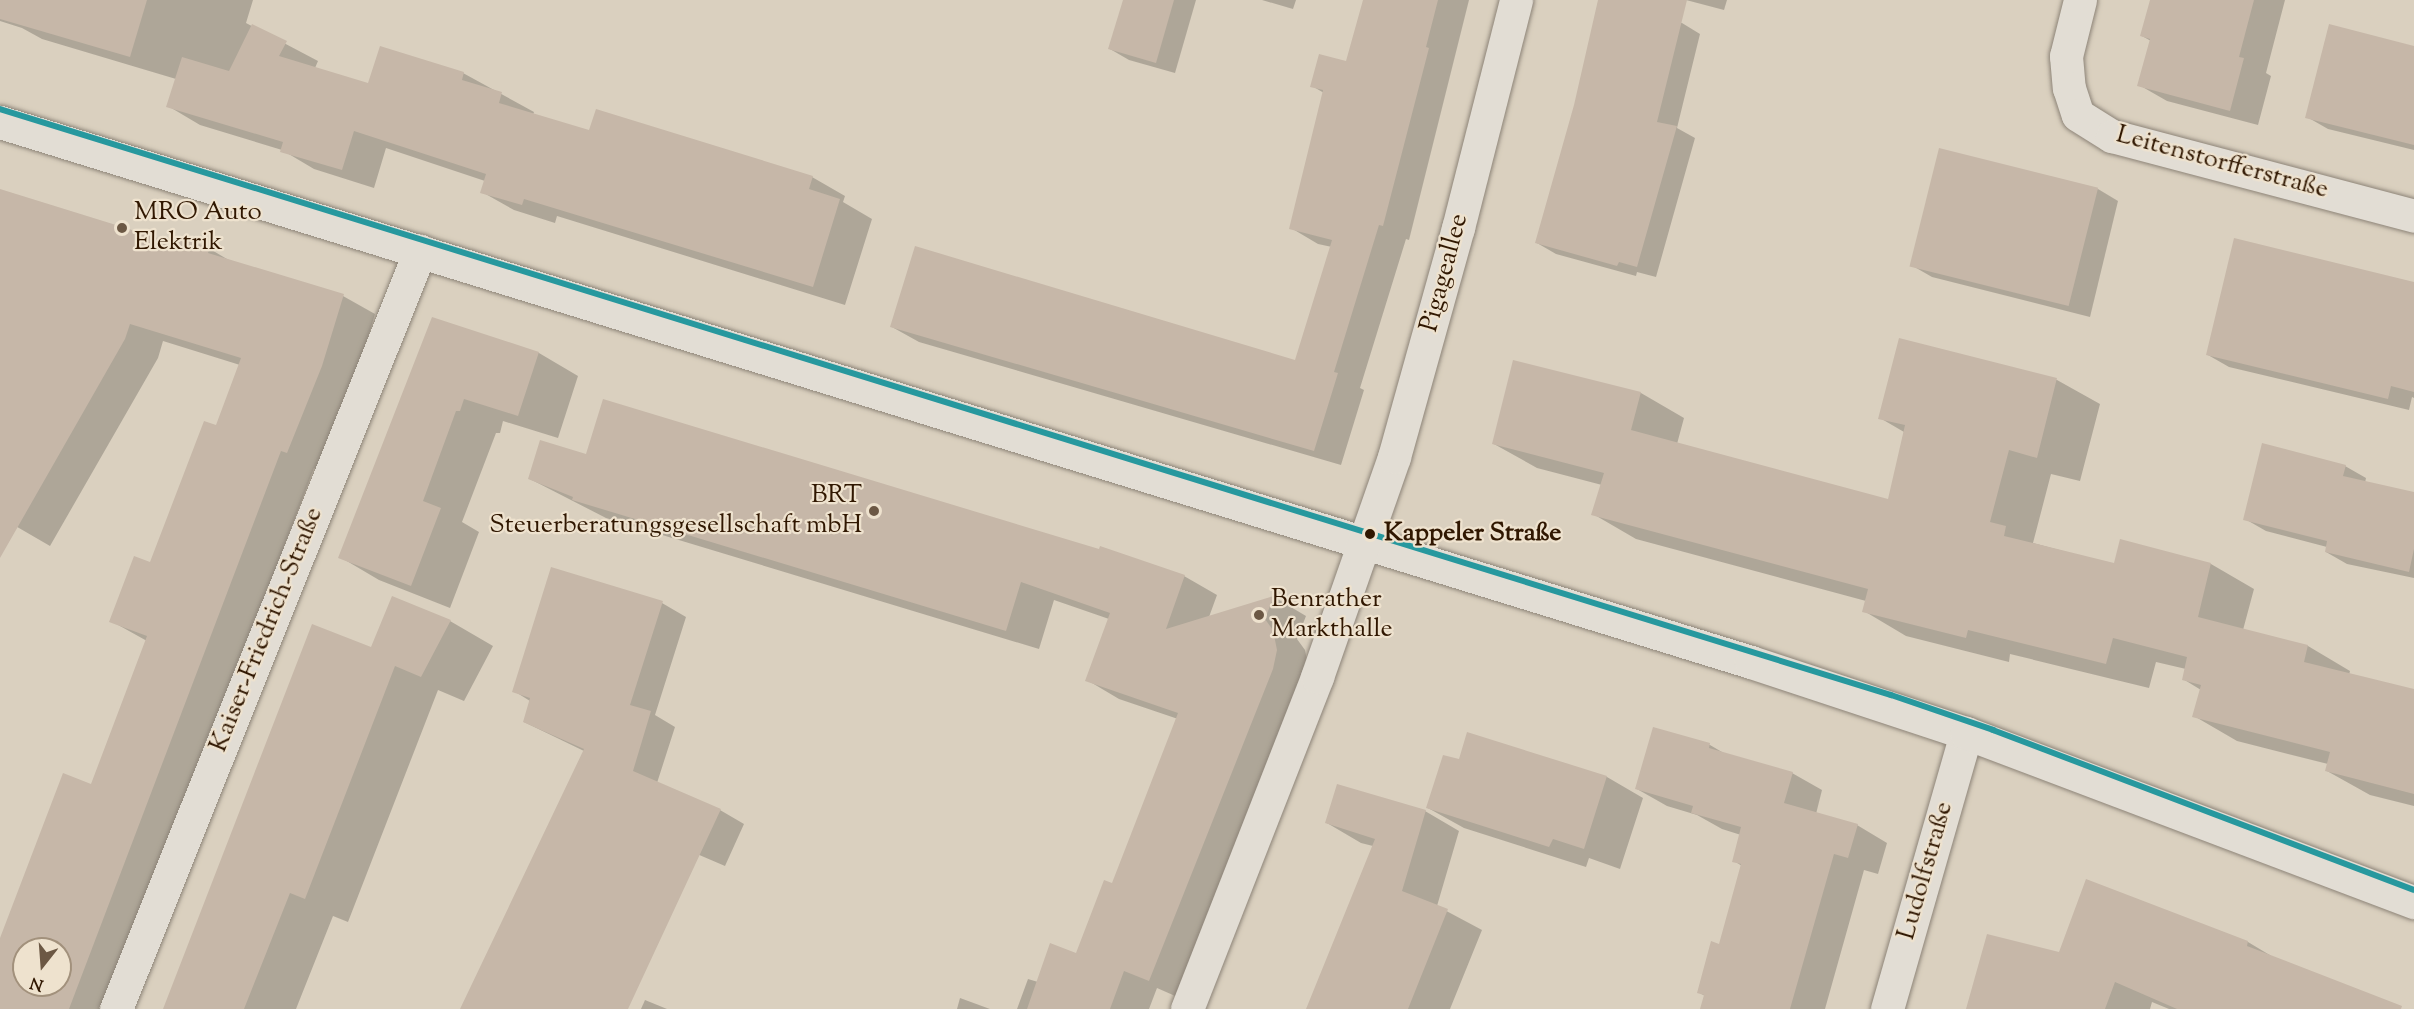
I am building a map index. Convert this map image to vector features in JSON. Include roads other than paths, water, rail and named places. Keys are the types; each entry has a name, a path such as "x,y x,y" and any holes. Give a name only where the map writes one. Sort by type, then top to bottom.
{"street":[{"name":"Pigageallee","path":"1366,543 1410,406 1516,0"},
{"name":"Leitenstorfferstraße","path":"2080,0 2066,56 2069,87 2078,115 2112,136 2414,216"},
{"path":"0,122 1750,662 1966,733 2414,902"},
{"name":"Kaiser-Friedrich-Straße","path":"116,1009 420,251"},
{"path":"1187,1009 1317,677 1366,543"},
{"name":"Ludolfstraße","path":"1887,1009 1966,733"}],"place":[{"name":"MRO Auto Elektrik","path":"122,228"},
{"name":"BRT Steuerberatungsgesellschaft mbH","path":"874,511"},
{"name":"Kappeler Straße","path":"1370,534"},
{"name":"Benrather Markthalle","path":"1259,615"}]}
